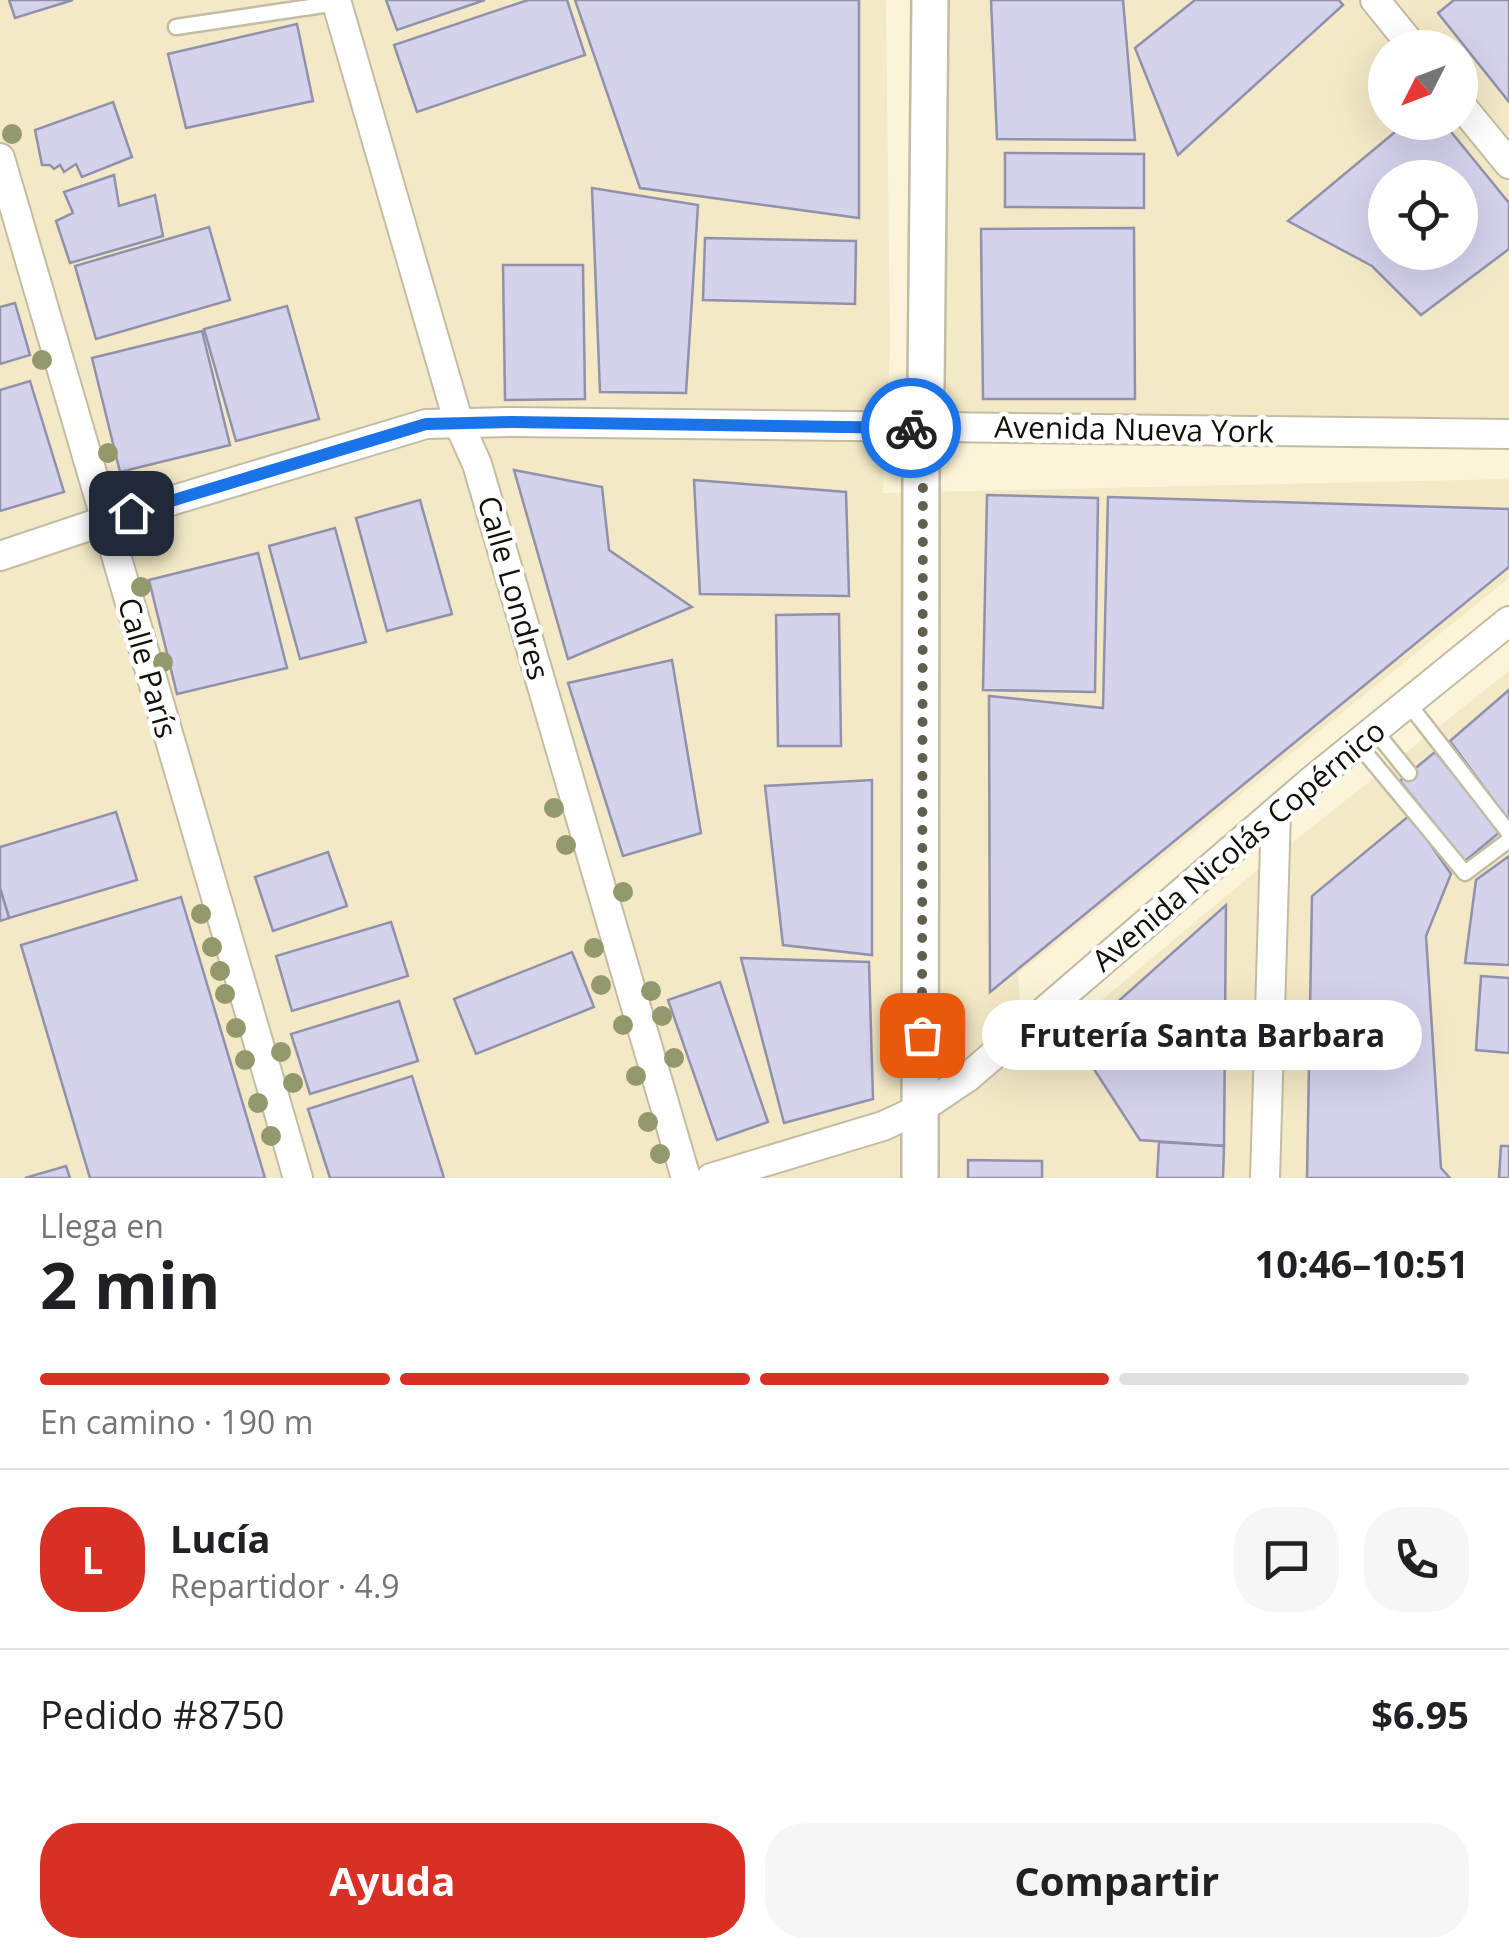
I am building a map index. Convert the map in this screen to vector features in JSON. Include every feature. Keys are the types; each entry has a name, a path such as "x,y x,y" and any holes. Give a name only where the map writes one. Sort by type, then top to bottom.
{"street":[{"path":"920,1178 923,428 930,0"},
{"path":"1375,0 1399,30"},
{"name":"Calle Londres","path":"337,1 459,424 477,464 686,1178"},
{"path":"1478,126 1509,164"},
{"name":"Calle París","path":"0,158 298,1178"},
{"name":"Avenida Nueva York","path":"0,556 426,424 1509,434"},
{"name":"Avenida Nicolás Copérnico","path":"711,1178 882,1126 922,1108 968,1077 1276,812 1509,620"},
{"path":"1265,1178 1276,812"}],"lane":[{"path":"176,26 337,1"},
{"path":"1367,738 1466,873 1509,836 1408,704"},
{"path":"1367,738 1410,773"}],"shaded area":[{"path":"0,0 886,0 890,348 883,493 1509,479 1509,578 1018,974 1024,1065 1255,872 1509,671 1509,1178 0,1178"},
{"path":"939,0 1509,0 1509,423 949,417 940,407"}],"building":[{"path":"9,0 73,0 15,18"},
{"path":"386,0 485,0 397,30"},
{"path":"528,0 567,0 585,55 417,112 394,45"},
{"path":"575,0 859,0 859,218 640,188"},
{"path":"991,0 1123,0 1135,140 997,139"},
{"path":"1195,0 1339,0 1343,5 1178,155 1135,48"},
{"path":"1454,0 1509,0 1509,102 1478,63 1478,30 1452,30 1438,13"},
{"path":"297,24 313,101 186,128 168,54"},
{"path":"113,102 132,157 82,177 76,164 64,172 60,165 54,169 42,165 35,130"},
{"path":"1385,140 1458,140 1474,160 1368,160 1368,264 1288,221"},
{"path":"1005,153 1144,154 1144,208 1005,207"},
{"path":"1478,165 1509,203 1509,249 1421,315 1376,270 1478,270"},
{"path":"114,175 119,206 155,195 163,236 70,263 56,221 73,213 64,192"},
{"path":"592,188 698,205 686,393 600,392"},
{"path":"209,227 230,300 96,339 75,266"},
{"path":"1134,228 1135,399 983,399 981,229"},
{"path":"705,238 856,241 855,304 703,300"},
{"path":"503,265 583,265 585,399 505,400"},
{"path":"15,303 30,355 0,364 0,307"},
{"path":"287,306 319,419 236,441 204,329"},
{"path":"202,331 230,445 120,472 92,358"},
{"path":"30,381 64,492 0,511 0,390"},
{"path":"514,470 602,487 609,550 692,607 568,659"},
{"path":"694,480 846,492 849,596 700,594"},
{"path":"987,495 1098,498 1095,692 983,690"},
{"path":"1108,497 1509,509 1509,567 990,992 989,696 1103,708"},
{"path":"420,500 452,614 387,631 356,518"},
{"path":"335,528 366,642 300,659 269,546"},
{"path":"258,553 287,668 177,694 149,580"},
{"path":"839,614 841,746 778,746 776,615"},
{"path":"672,660 701,833 623,856 568,683"},
{"path":"1509,690 1509,821 1450,741"},
{"path":"1435,752 1501,831 1465,861 1400,781"},
{"path":"872,780 872,955 783,945 765,786"},
{"path":"116,812 137,880 9,918 0,888 0,847"},
{"path":"1410,815 1451,874 1426,936 1441,1168 1450,1178 1307,1178 1312,896"},
{"path":"328,852 347,906 273,931 255,877"},
{"path":"1509,856 1509,965 1465,963 1476,880"},
{"path":"0,888 9,918 0,921"},
{"path":"181,897 265,1178 90,1178 21,945"},
{"path":"1226,905 1224,1146 1140,1140 1075,1040"},
{"path":"391,922 408,976 292,1011 276,956"},
{"path":"572,952 594,1007 476,1054 454,999"},
{"path":"741,958 869,962 873,1099 784,1123"},
{"path":"1481,976 1509,978 1509,1053 1476,1050"},
{"path":"720,982 768,1122 717,1140 668,1000"},
{"path":"399,1001 418,1061 310,1094 291,1034"},
{"path":"412,1076 444,1178 330,1178 308,1109"},
{"path":"1159,1142 1224,1146 1223,1178 1157,1178"},
{"path":"1501,1146 1509,1146 1509,1178 1499,1178"},
{"path":"968,1160 1042,1161 1042,1178 968,1178"},
{"path":"66,1166 70,1178 25,1178"}],"way so far":[{"path":"911,428 923,428 922,1035"}],"place":[{"name":"Frutería Santa Barbara","path":"922,1035"}],"route":[{"path":"131,513 426,424 911,428"}]}
